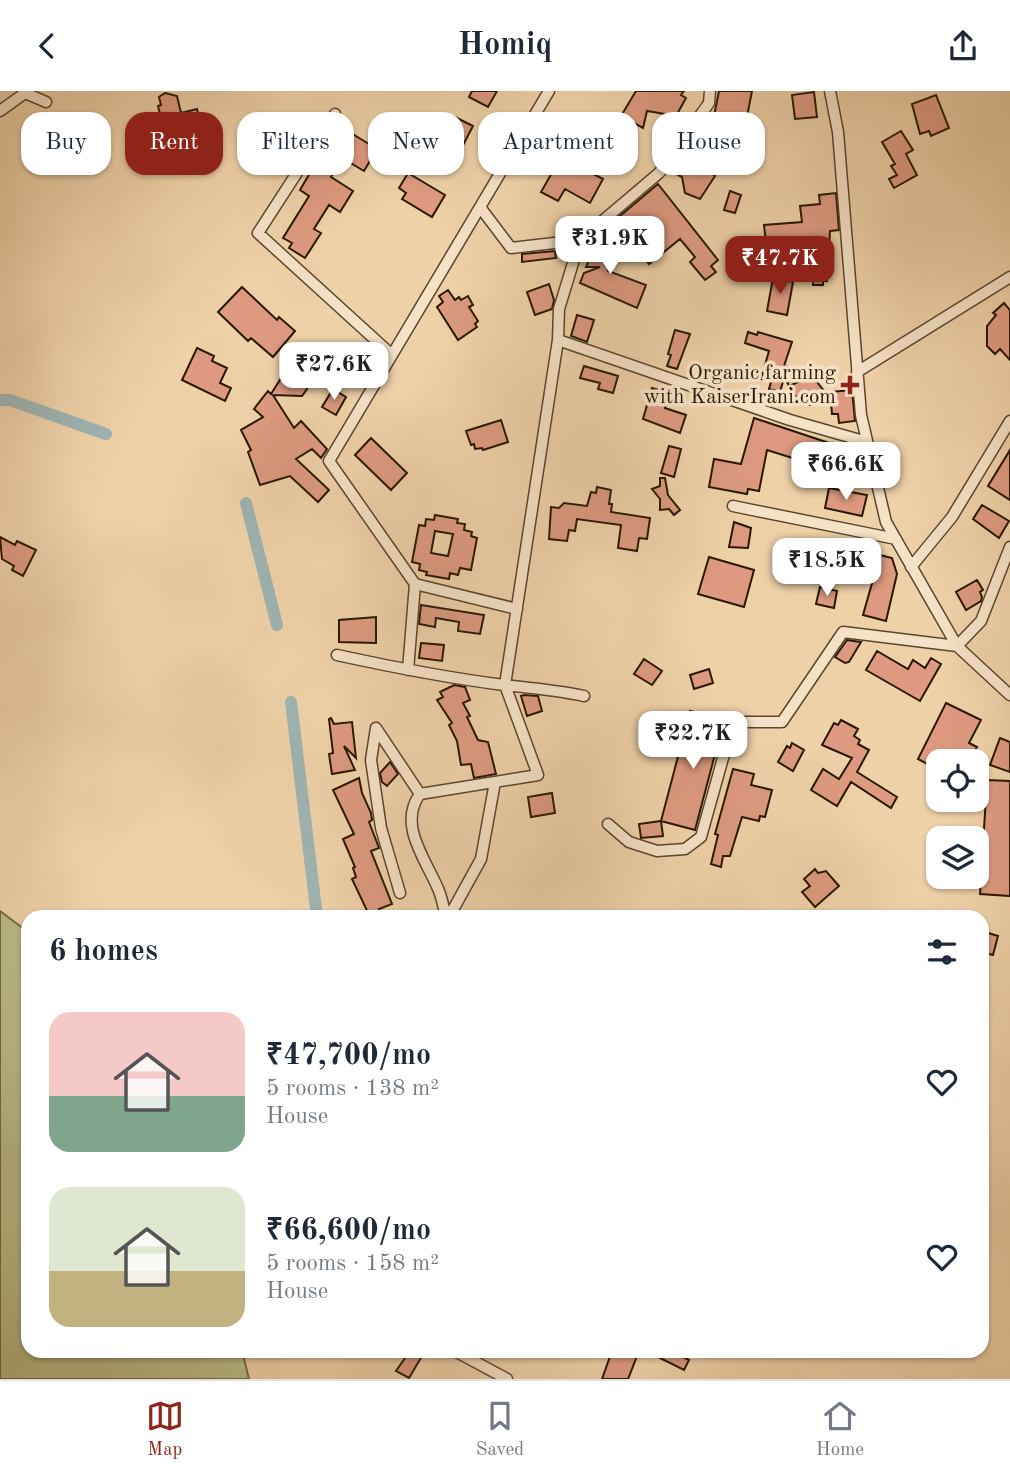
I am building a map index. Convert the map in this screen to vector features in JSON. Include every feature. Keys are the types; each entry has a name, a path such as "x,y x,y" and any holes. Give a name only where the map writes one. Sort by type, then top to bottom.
{"street":[{"path":"408,670 415,584 329,461 549,91"},
{"path":"480,207 512,249 580,240 659,173 709,103 710,91"},
{"path":"830,91 838,132 861,415 886,522 957,646 1010,695"},
{"path":"0,111 25,93 46,102"},
{"path":"296,175 258,233 392,355"},
{"path":"445,910 417,846 412,821 413,804 420,795 538,775 505,685 558,340 559,309 580,240"},
{"path":"857,372 1010,277"},
{"path":"558,340 790,420 867,442"},
{"path":"911,567 952,517 1010,421"},
{"path":"733,506 896,539"},
{"path":"957,646 981,621 1008,553"},
{"path":"415,584 517,609"},
{"path":"608,824 629,842 657,851 685,849 701,837 733,722 782,722 843,632 957,646"},
{"path":"337,655 408,670 505,685 544,687 584,696"},
{"path":"400,893 381,828 371,760 376,728 420,795"},
{"path":"451,910 481,859 495,782"},
{"path":"468,1358 507,1379"}],"green space":[{"path":"0,911 21,927 21,1358 244,1358 249,1379 0,1379"}],"building":[{"path":"472,91 497,91 488,107 469,97"},
{"path":"636,91 684,91 681,95 686,98 678,112 647,111 643,128 638,125 638,112 623,112"},
{"path":"719,91 752,91 748,112 715,112"},
{"path":"814,92 817,117 795,119 792,95"},
{"path":"165,93 177,96 181,112 160,112 159,97"},
{"path":"936,95 949,128 931,136 929,131 920,134 912,104"},
{"path":"464,122 473,126 464,143"},
{"path":"901,131 913,150 906,154 917,175 894,188 889,179 897,175 891,166 895,164 882,142"},
{"path":"354,135 368,143 368,164 364,171 354,165"},
{"path":"309,175 332,175 331,177 353,191 340,212 329,205 314,229 321,233 305,258 289,248 292,243 283,238 309,196 300,190"},
{"path":"407,175 411,175 445,195 432,217 402,199 406,193 399,188"},
{"path":"551,175 595,175 603,179 590,203 565,189 558,201 541,192"},
{"path":"678,175 715,176 700,199 685,193 682,177"},
{"path":"658,184 718,260 711,266 716,272 705,280 690,262 695,257 680,239 649,264 614,221"},
{"path":"730,191 741,195 735,213 724,210"},
{"path":"836,193 839,230 830,231 827,281 823,281 823,285 813,285 813,280 806,280 808,238 766,243 764,225 802,222 800,206 820,204 819,195"},
{"path":"600,233 611,237 607,247 616,250 608,271 646,285 637,308 580,283 584,273 600,267 586,267"},
{"path":"555,251 556,258 522,262 522,254"},
{"path":"773,278 793,282 787,315 767,311"},
{"path":"549,284 554,300 552,309 535,315 527,292"},
{"path":"242,287 277,320 279,317 295,331 273,357 251,338 248,341 218,312"},
{"path":"448,290 455,300 468,296 473,305 469,307 478,321 475,324 477,327 458,340 437,307 443,302 439,296"},
{"path":"1004,303 1010,310 1010,360 1000,349 995,354 987,346 987,326 996,315 993,313"},
{"path":"577,315 594,320 587,342 571,336"},
{"path":"675,330 690,334 677,369 667,366"},
{"path":"748,332 757,335 758,332 792,342 784,366 793,368 788,384 784,378 780,392 769,389 771,382 761,379 769,351 745,343"},
{"path":"197,348 214,356 212,361 227,368 220,383 231,388 225,401 182,380"},
{"path":"584,366 618,376 613,393 598,389 600,383 580,378"},
{"path":"301,371 307,389 302,396 273,395 294,428 301,421 327,449 321,458 312,449 296,459 329,490 318,502 290,476 260,485 248,452 251,450 241,430 263,417 254,409 268,391 271,394 285,372"},
{"path":"807,378 817,382 828,396 811,405 800,403 789,386"},
{"path":"652,388 669,393 665,408 686,415 680,433 643,419"},
{"path":"333,389 346,397 336,415 322,407"},
{"path":"852,390 855,421 839,423 838,414 832,414 830,392"},
{"path":"754,418 862,454 855,478 801,465 802,461 767,450 759,491 748,489 747,494 709,487 714,459 741,464"},
{"path":"501,420 508,442 483,450 475,449 474,444 471,445 466,431"},
{"path":"371,438 407,473 391,490 355,455"},
{"path":"669,446 681,449 674,477 661,473"},
{"path":"1010,450 1010,500 988,486"},
{"path":"660,478 665,478 668,495 680,510 674,515 669,509 660,510 660,499 652,489 660,486"},
{"path":"597,487 611,490 611,512 650,518 647,539 639,538 637,551 618,548 621,525 577,519 575,531 569,530 567,541 549,539 551,507 559,508 564,503 587,506 591,492 596,493"},
{"path":"829,488 867,495 862,516 825,508"},
{"path":"982,505 1009,521 999,538 973,519"},
{"path":"435,515 458,519 457,523 465,524 464,530 472,532 471,536 477,538 471,570 460,568 458,575 450,573 449,579 426,575 427,572 419,570 420,564 412,562 419,525 425,526 426,519 434,520","holes":["435,531 453,534 448,556 431,553"]},
{"path":"734,522 751,528 748,548 729,547"},
{"path":"0,537 15,545 17,541 36,550 23,576 12,570 14,566 2,559"},
{"path":"789,542 807,548 803,563 784,558"},
{"path":"880,555 892,558 897,574 886,621 863,615"},
{"path":"709,557 754,570 744,607 698,594"},
{"path":"977,580 983,590 980,592 981,601 966,610 956,592"},
{"path":"820,587 837,591 834,608 816,604"},
{"path":"421,605 484,615 480,634 458,631 459,622 436,618 435,627 419,624"},
{"path":"376,617 376,643 339,642 339,620"},
{"path":"847,640 861,642 849,662 845,663 835,657"},
{"path":"421,643 444,645 442,661 419,658"},
{"path":"877,651 908,669 913,660 925,668 931,658 941,664 920,701 866,670"},
{"path":"644,659 662,671 652,685 634,674"},
{"path":"709,669 713,683 694,689 690,675"},
{"path":"454,685 465,687 470,700 463,703 470,716 467,717 478,740 488,742 496,774 474,778 471,764 461,765 457,741 449,725 452,723 437,700 443,697 440,692"},
{"path":"521,696 538,696 542,711 527,716"},
{"path":"946,703 981,720 969,743 977,747 976,749 926,749 926,763 918,759"},
{"path":"690,711 724,720 695,830 661,821"},
{"path":"331,718 334,724 352,722 356,758 344,746 355,770 332,774 329,754 333,753"},
{"path":"841,720 858,729 854,736 860,740 858,744 869,750 857,772 897,797 891,808 851,782 837,806 811,790 823,769 839,779 852,758 822,745 834,723 838,725"},
{"path":"1000,738 1010,742 1010,772 990,765"},
{"path":"792,743 804,750 793,771 778,762 787,746 790,748"},
{"path":"390,762 398,774 387,786 382,782 380,773"},
{"path":"733,769 754,774 751,785 772,790 765,817 760,816 759,821 742,817 730,856 723,856 721,867 711,864 718,835 715,834"},
{"path":"359,778 371,813 372,820 369,822 379,848 371,851 392,904 380,910 367,910 352,879 356,877 355,867 343,839 354,834 333,790"},
{"path":"989,780 1010,781 1010,896 980,894 980,889 989,889 989,826 984,826 985,812 989,812"},
{"path":"552,793 555,813 531,817 528,797"},
{"path":"661,821 663,836 641,838 639,824"},
{"path":"815,869 818,873 826,871 839,886 815,907 802,892 810,886 804,879"},
{"path":"989,933 998,936 993,955 989,954"},
{"path":"405,1358 421,1358 409,1378 396,1371"},
{"path":"610,1358 636,1358 628,1379 602,1379"},
{"path":"660,1358 689,1360 684,1370"}],"waterway":[{"path":"0,400 10,400 106,434"},
{"path":"246,503 277,625"},
{"path":"291,702 316,910"}],"place":[{"name":"Organic farming with KaiserIrani.com","path":"850,385"}]}
